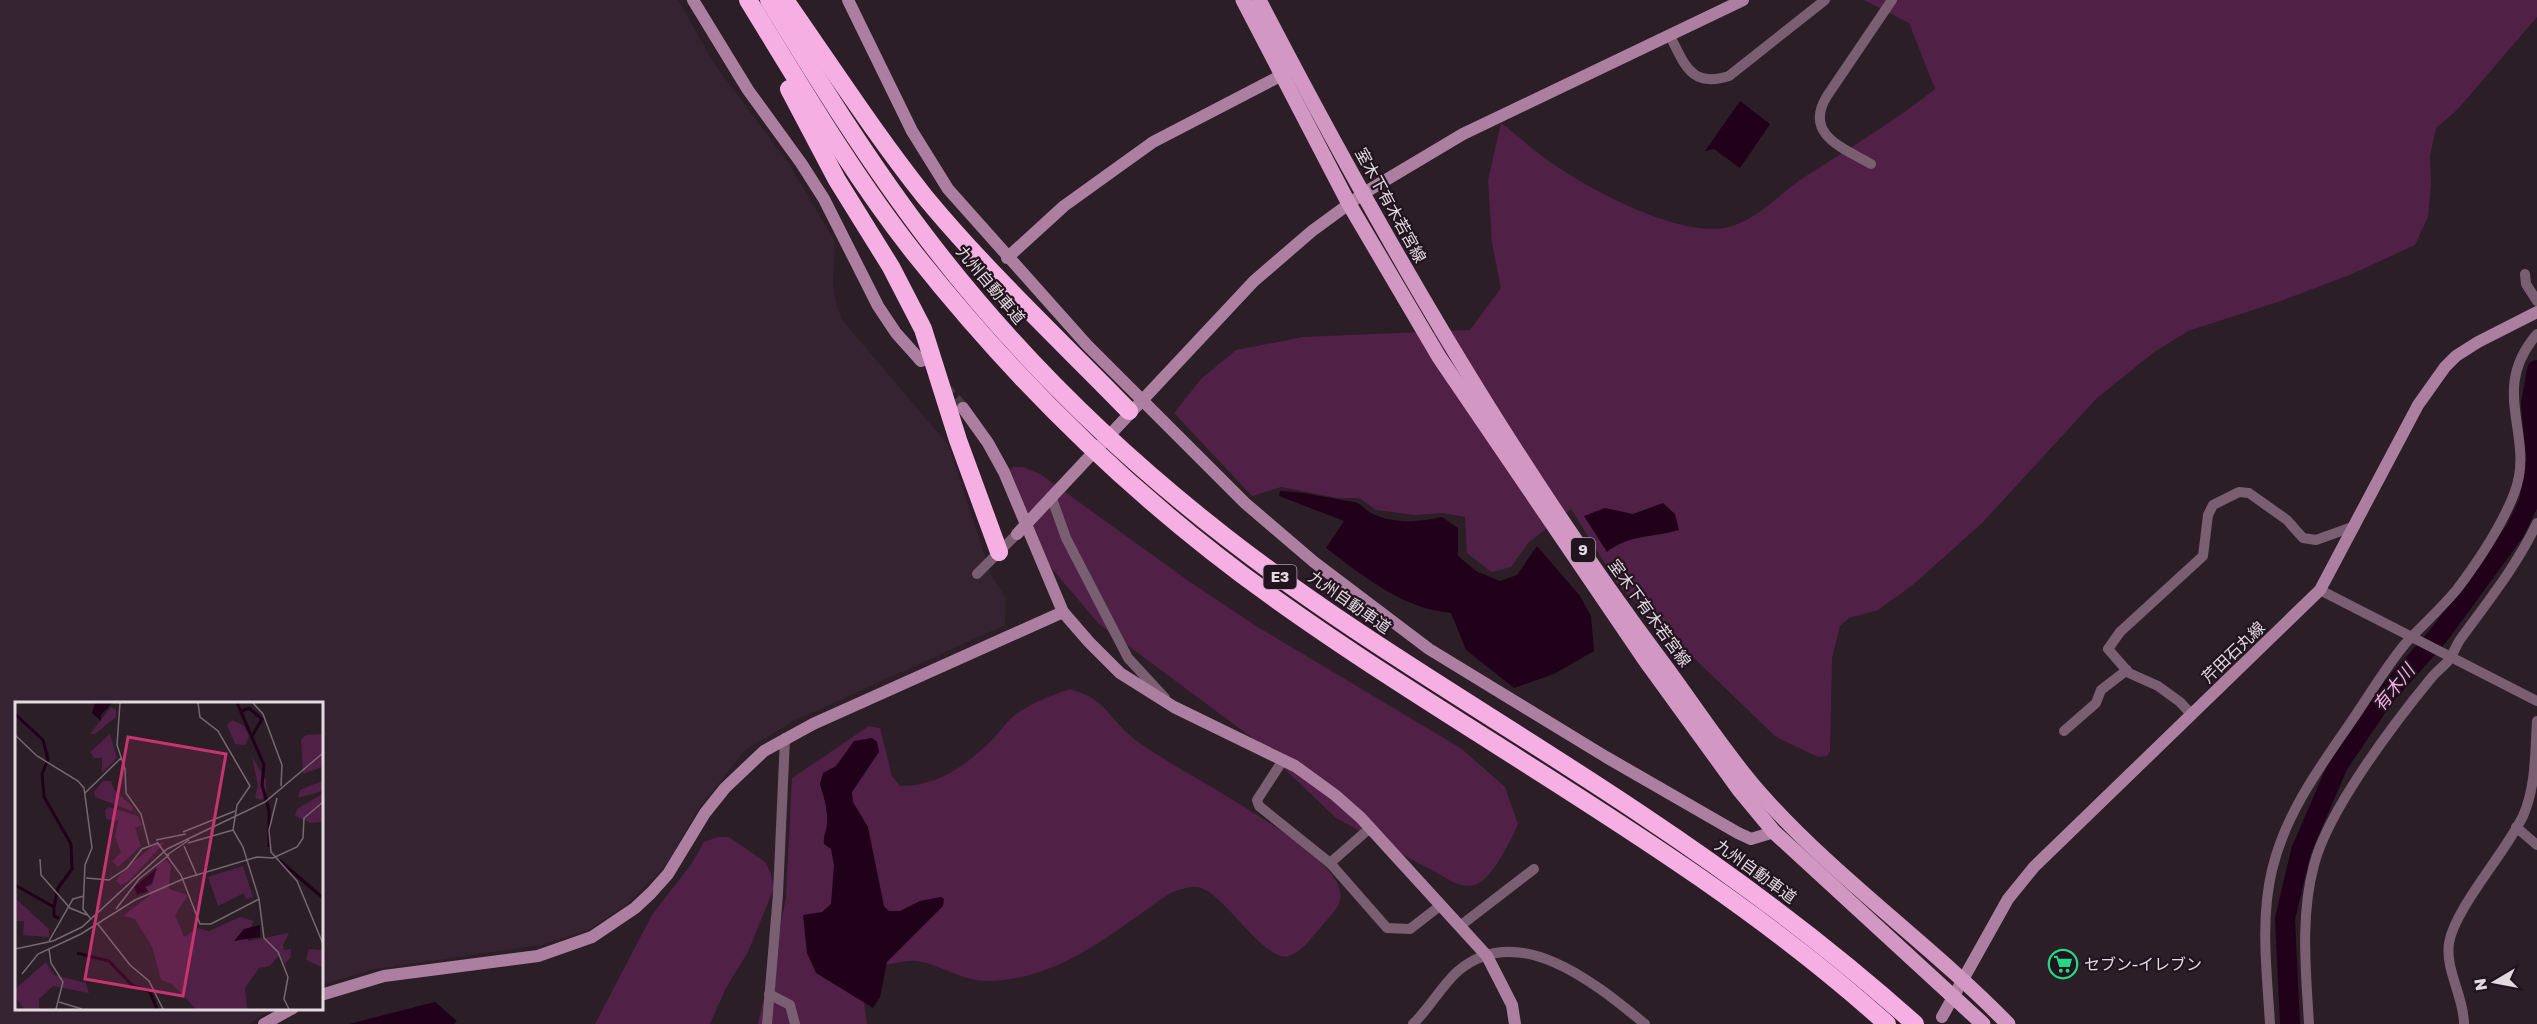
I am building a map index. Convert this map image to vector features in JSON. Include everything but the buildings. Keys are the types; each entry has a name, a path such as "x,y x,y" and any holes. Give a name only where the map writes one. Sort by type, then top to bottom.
{"highway":[{"path":"738,0 792,94 837,180 891,267 923,328 961,448 999,552"},
{"name":"E3","path":"748,0 814,108 914,252 1005,360 1068,426 1150,500 1215,553 1327,634 1701,876 1778,933 1887,1024"},
{"name":"九州自動車道","path":"769,0 835,106 929,241 1018,347 1083,413 1163,486 1228,538 1346,624 1711,862 1791,920 1915,1024"},
{"path":"785,0 926,198 990,268 1124,406"}],"main road":[{"name":"室木下有木若宮線","path":"1244,0 1364,193 1499,424 1624,610 1731,756 1786,821 1964,979 2008,1024"},
{"name":"室木下有木若宮線","path":"1259,0 1288,71 1349,204 1439,357 1488,433 1645,660 1740,791 1774,832 1983,1024"}],"street":[{"path":"693,0 748,90 824,199 878,306 896,333 921,361"},
{"path":"848,0 912,132 948,189 1007,258 1095,353 1245,503 1314,562 1420,643 1606,757 1738,833 1751,839 1774,832"},
{"path":"977,574 1075,471 1124,406 1149,391 1254,281 1349,204 1463,134 1743,0"},
{"path":"1670,36 1692,74 1704,80 1716,80 1729,76 1825,0"},
{"path":"1871,164 1830,140 1823,130 1819,113 1827,96 1892,0"},
{"path":"1007,258 1064,207 1154,142 1288,71"},
{"path":"2526,274 2526,284 2537,301"},
{"name":"芹田石丸線","path":"1942,1017 2003,907 2019,884 2053,848 2320,590 2418,405 2445,367 2456,356 2478,342 2537,312"},
{"path":"2270,1024 2266,914 2272,871 2280,845 2300,796 2412,637 2468,573 2514,492 2521,454 2513,411 2514,376 2528,345 2537,334"},
{"path":"963,408 988,442 1004,472 1063,612 1120,673 1174,707 1283,760 1335,795 1370,828 1487,956 1512,1005 1515,1024"},
{"path":"2192,715 2180,702 2158,686 2127,670 2108,649 2120,632 2203,556 2208,515 2213,504 2239,492 2249,493 2287,520 2303,538 2316,540 2355,526"},
{"path":"1051,496 1066,538 1128,658 1174,707"},
{"path":"2308,1024 2305,937 2307,901 2317,856 2362,773 2505,579 2537,524"},
{"path":"2320,590 2537,701"},
{"path":"322,995 384,976 538,956 591,937 636,908 651,893 668,874 705,813 751,761 785,738 1063,612"},
{"path":"2064,731 2096,703 2101,690 2127,670"},
{"path":"2464,1024 2448,959 2450,941 2457,921 2523,814 2532,784 2537,723"},
{"path":"767,1024 778,894 785,738"},
{"path":"1283,760 1257,800 1258,806 1330,863 1387,928 1410,929 1441,905"},
{"path":"2516,827 2537,845"},
{"path":"1330,863 1370,828"},
{"path":"1460,926 1534,869"},
{"path":"1413,1024 1458,971 1499,951 1531,955 1565,966 1597,985 1645,1024"},
{"path":"769,994 790,1005 795,1024"},
{"path":"264,1024 291,1009"}],"shaded area":[{"path":"0,0 678,0 713,62 789,164 835,242 833,283 836,303 843,321 949,446 991,575 1006,597 1005,625 794,721 745,750 698,810 667,864 627,904 589,930 541,945 374,969 322,985 322,702 15,702 15,1009 272,1009 249,1024 0,1024"},
{"path":"1864,0 2537,0 2537,17 2458,109 2436,128 2430,156 2431,183 2428,217 2415,245 2352,274 2281,301 2188,331 2153,353 2097,398 1983,522 1914,584 1878,610 1849,618 1840,626 1832,658 1830,751 1827,756 1818,757 1776,737 1619,586 1571,509 1528,543 1511,567 1491,572 1467,553 1465,517 1443,513 1415,515 1376,510 1359,498 1338,498 1281,487 1252,496 1174,413 1201,379 1236,350 1303,337 1470,330 1501,288 1492,243 1488,180 1501,123 1559,168 1596,190 1642,212 1691,227 1713,229 1732,226 1751,217 1794,184 1887,124 1935,89 1909,23"},
{"path":"1740,101 1770,124 1740,168 1714,149 1705,151"},
{"path":"1013,467 1023,467 1040,474 1190,582 1256,626 1462,749 1505,787 1518,824 1512,838 1487,877 1472,886 1455,883 1336,818 1251,737 1099,624 1053,570 1028,533 1006,475"},
{"path":"1280,491 1354,502 1373,514 1398,521 1442,517 1458,528 1458,556 1476,571 1500,581 1517,575 1537,546 1580,596 1591,616 1594,651 1554,674 1514,688 1466,650 1451,613 1416,605 1384,590 1326,548 1344,521 1279,496"},
{"path":"1663,503 1675,514 1679,530 1633,539 1607,552 1584,516 1605,508 1633,514"},
{"path":"1070,689 1083,693 1100,704 1124,730 1153,752 1281,831 1310,852 1330,873 1340,891 1339,904 1309,941 1294,954 1280,956 1257,940 1211,893 1201,888 1190,887 1170,893 1107,938 1062,963 1038,973 1013,979 987,981 969,978 917,961 896,963 876,967 862,988 867,1024 758,1024 786,898 792,778 869,726 880,728 892,776 900,786 927,783 951,772 973,757 1019,712"},
{"path":"872,738 877,742 879,752 852,792 853,802 868,827 884,906 889,911 900,911 920,901 941,897 944,899 943,906 887,962 880,997 873,1008 816,973 807,953 803,915 822,912 831,904 834,865 831,849 824,844 827,819 820,784 823,773 836,766 854,741"},
{"path":"718,837 729,837 765,862 774,888 748,952 726,988 710,1024 595,1024 652,915 692,863 704,842"},
{"path":"435,1002 457,1021 454,1024 349,1024"}],"waterway":[{"name":"有木川","path":"2290,1024 2285,919 2301,851 2338,765 2384,697 2439,635 2515,531 2529,502 2536,459 2531,404 2537,370"}],"tunnel":[{"path":"943,386 963,408"}],"place":[{"name":"セブン-イレブン","path":"2063,964"}]}
